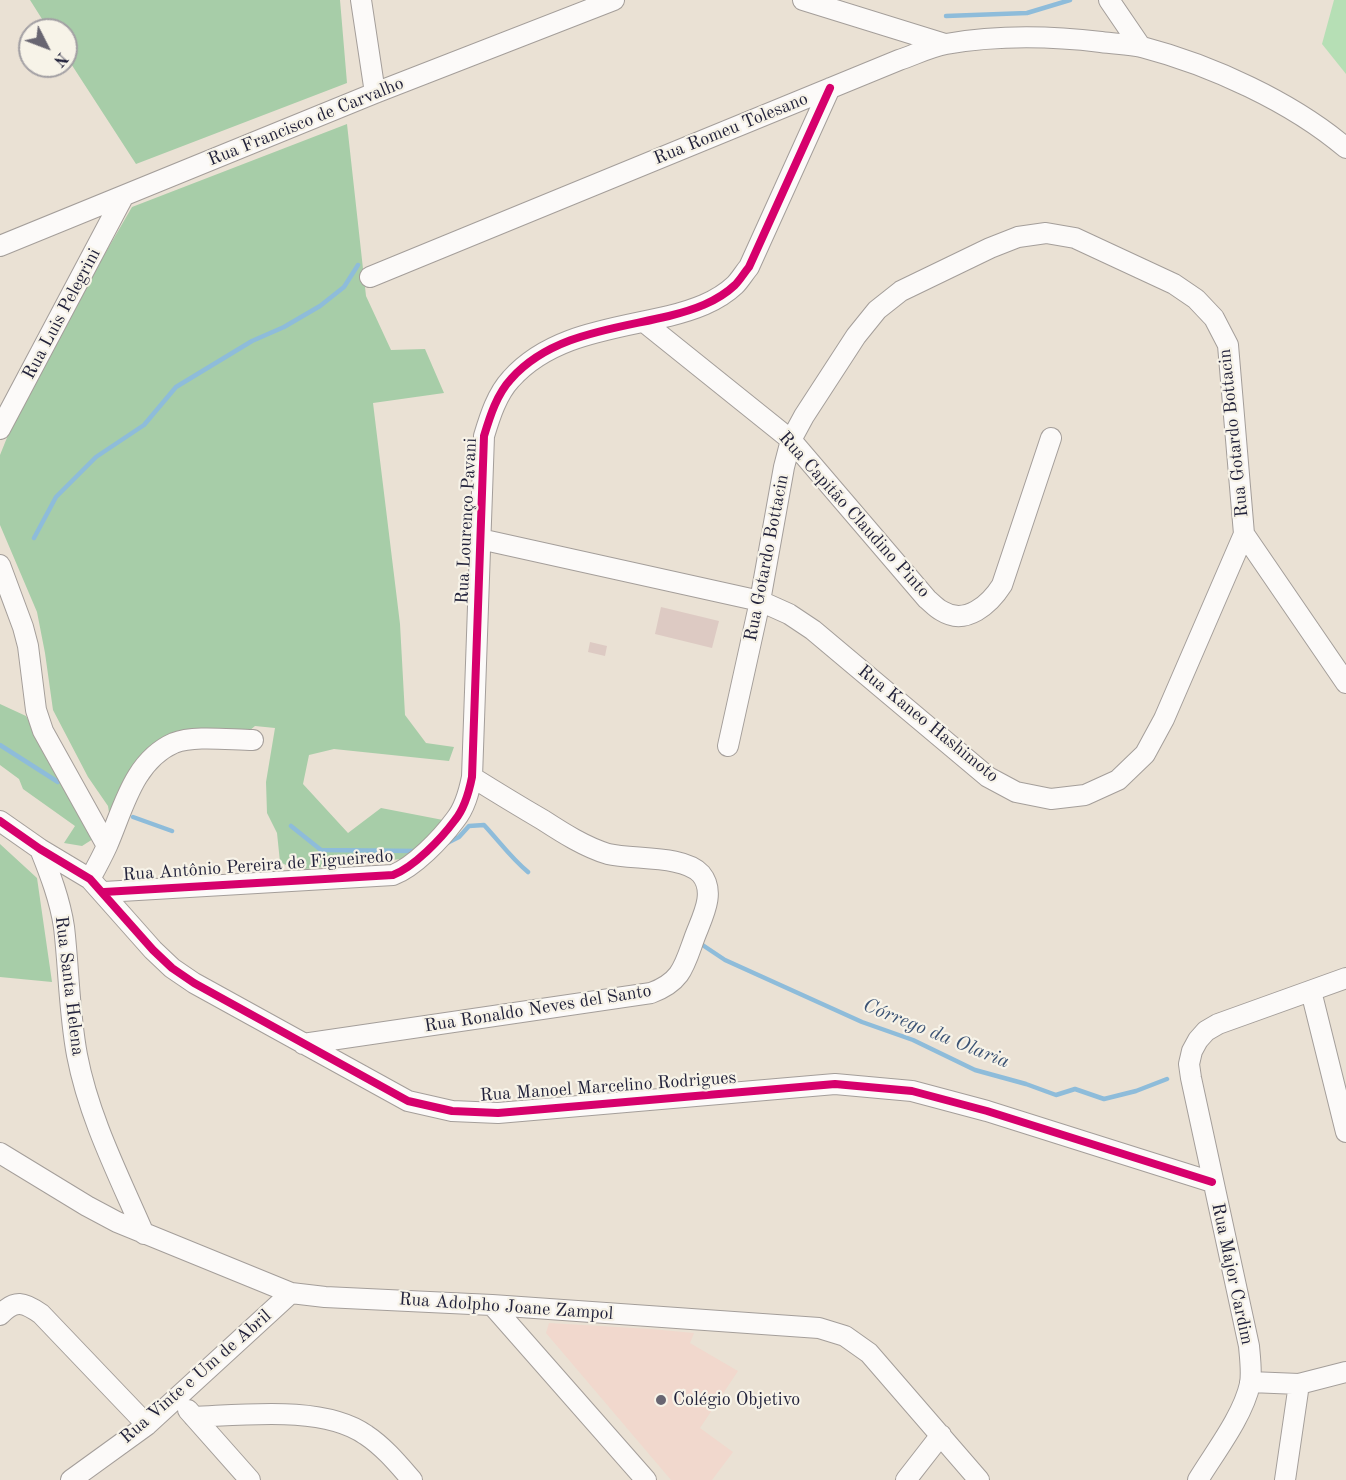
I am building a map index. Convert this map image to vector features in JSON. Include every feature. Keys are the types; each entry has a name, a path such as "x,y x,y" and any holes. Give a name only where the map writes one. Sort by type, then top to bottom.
{"street":[{"path":"361,0 375,93"},
{"name":"Rua Francisco de Carvalho","path":"0,246 375,93 614,0"},
{"path":"803,0 945,44"},
{"path":"1109,0 1141,47 1199,66 1254,90 1302,117 1346,148"},
{"name":"Rua Romeu Tolesano","path":"370,278 830,88 945,44 1000,38 1063,38 1141,47"},
{"name":"Rua Lourenço Pavani","path":"472,777 484,436 493,408 511,379 532,360 552,347 572,339 694,309 719,297 735,285 749,267 830,88"},
{"name":"Rua Luis Pelegrini","path":"0,429 123,197"},
{"name":"Rua Gotardo Bottacin","path":"728,746 760,601 784,466 791,440 804,416 856,336 877,310 901,291 990,248 1018,237 1046,233 1076,238 1174,284 1196,299 1214,318 1228,345 1244,534 1346,683"},
{"name":"Rua Capitão Claudino Pinto","path":"644,322 791,440 927,599 943,612 959,616 978,611 993,599 1002,585 1051,438"},
{"name":"Rua Kaneo Hashimoto","path":"480,539 760,601 789,614 813,630 988,777 1016,792 1051,799 1085,795 1118,780 1145,754 1164,719 1244,534"},
{"path":"0,565 28,646 36,710 43,731 107,846"},
{"path":"97,885 107,846 132,785 160,752 176,743 193,740 253,740"},
{"name":"Rua Ronaldo Neves del Santo","path":"303,1044 651,993 666,987 684,968 708,897 707,884 700,873 686,864 608,854 574,840 472,777"},
{"name":"Rua Antônio Pereira de Figueiredo","path":"97,885 393,875 405,871 456,820 467,797 472,777"},
{"path":"0,821 40,849"},
{"name":"Rua Manoel Marcelino Rodrigues","path":"40,849 97,885 153,951 172,968 303,1044 408,1101 452,1111 498,1113 835,1084 912,1091 987,1111 1212,1182"},
{"name":"Rua Santa Helena","path":"40,849 57,896 63,926 69,1003 77,1056 87,1095 100,1133 144,1234"},
{"name":"Rua Major Cardim","path":"1198,1480 1236,1418 1246,1399 1251,1382 1249,1346 1212,1182 1189,1064 1192,1051 1198,1040 1218,1024 1346,978"},
{"path":"1311,991 1346,1132"},
{"name":"Rua Adolpho Joane Zampol","path":"0,1153 87,1206 144,1234 291,1293 324,1297 492,1305 819,1328 845,1336 869,1353 979,1480"},
{"name":"Rua Vinte e Um de Abril","path":"71,1480 147,1425 291,1293"},
{"path":"0,1315 12,1305 22,1303 41,1314 147,1425"},
{"path":"492,1305 646,1480"},
{"path":"1251,1382 1299,1384 1346,1372"},
{"path":"1285,1480 1299,1384"},
{"path":"177,1398 250,1480"},
{"path":"194,1417 290,1414 335,1421 365,1434 412,1480"},
{"path":"906,1480 941,1435"}],"shaded area":[{"name":"Colégio Objetivo","path":"549,1323 694,1333 690,1343 738,1371 700,1428 733,1452 712,1480 671,1480 546,1333"}],"green space":[{"path":"30,0 340,0 347,83 136,164 78,75 78,18 41,18"},
{"path":"1334,0 1346,0 1346,74 1322,44"},
{"path":"347,124 366,296 391,350 425,349 444,393 373,403 400,624 405,715 426,743 454,747 449,761 334,749 309,755 303,784 348,833 381,808 443,820 411,858 296,870 280,862 277,833 267,813 266,782 275,728 255,726 243,736 171,738 111,825 108,806 88,777 53,710 37,612 0,525 0,455 27,388 132,207"},
{"path":"0,704 26,716 75,801 93,839 82,846 64,843 75,826 23,789 19,779 0,765"},
{"path":"0,844 37,878 52,982 0,977"}],"building":[{"path":"661,607 719,621 712,648 655,634"},
{"path":"590,642 607,646 605,656 588,652"}],"waterway":[{"path":"946,16 1027,13 1070,0"},
{"path":"34,538 56,497 96,457 144,425 176,387 252,341 284,327 320,306 344,287 358,265"},
{"name":"Córrego da Olaria","path":"0,745 58,782"},
{"name":"Córrego da Olaria","path":"133,817 172,831"},
{"name":"Córrego da Olaria","path":"445,844 459,837 469,826 484,825 528,872"},
{"name":"Córrego da Olaria","path":"291,826 321,850 417,851"},
{"name":"Córrego da Olaria","path":"701,944 725,960 862,1022 913,1040 975,1070 1056,1095 1075,1089 1104,1099 1136,1091 1167,1079"}],"cycle path":[{"path":"104,892 393,875 410,866 427,852 455,820 468,794 472,777 484,436 498,398 511,379 545,352 585,336 687,311 713,301 735,285 749,267 830,88"},
{"path":"0,821 40,849 90,879 172,968 194,983 408,1101 452,1111 498,1113 835,1084 912,1091 987,1111 1212,1182"}],"place":[{"name":"Colégio Objetivo","path":"661,1400"}]}
